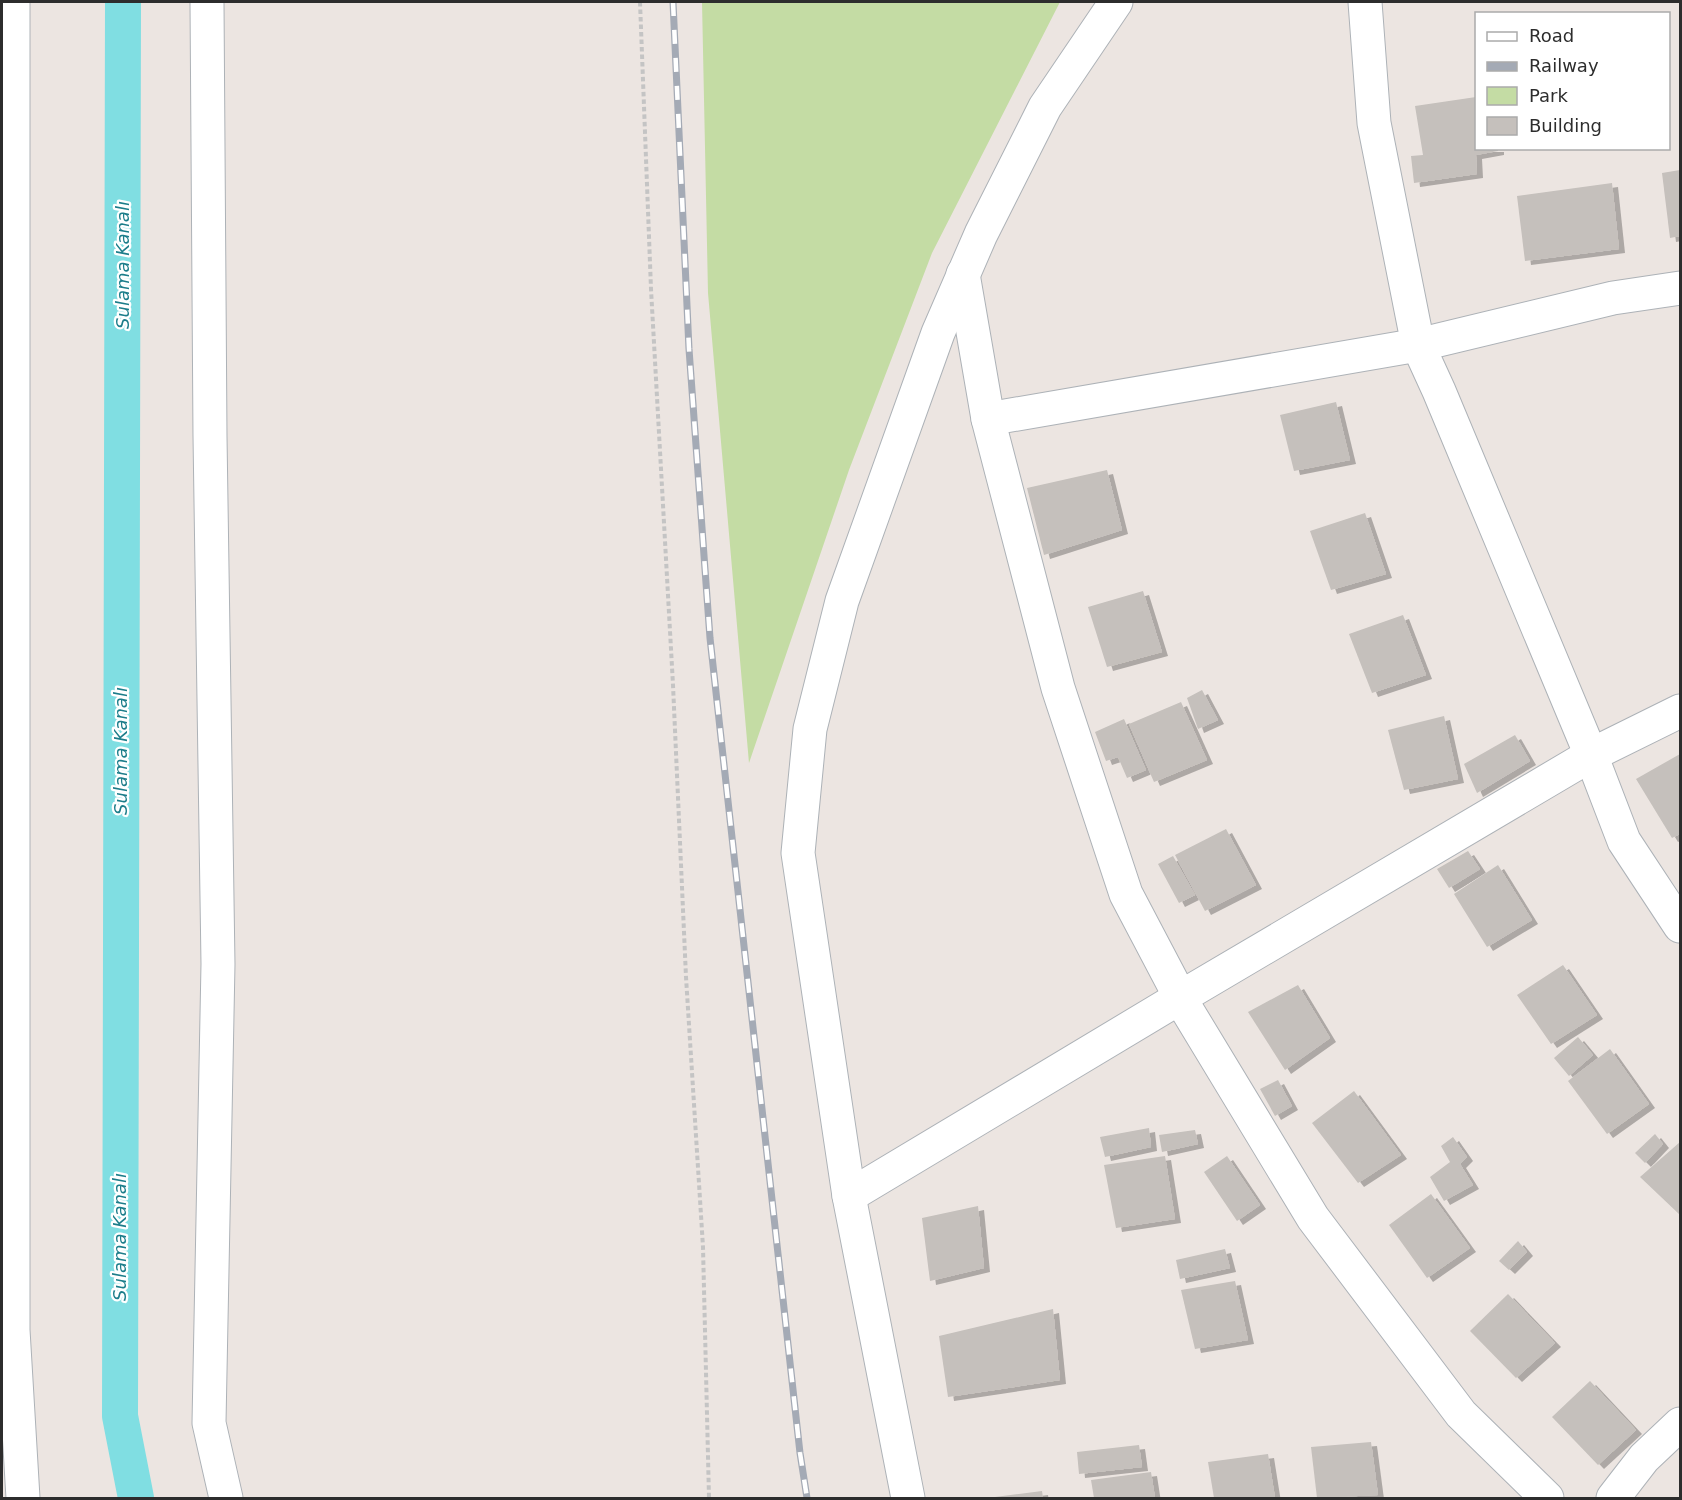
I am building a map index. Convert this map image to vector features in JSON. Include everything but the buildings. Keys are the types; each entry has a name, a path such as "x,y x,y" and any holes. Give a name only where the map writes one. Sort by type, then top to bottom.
{"street":[{"path":"13,2 13,1330 22,1498"},
{"path":"207,2 210,436 218,964 209,1423 226,1498"},
{"path":"908,1498 849,1196 798,853 810,729 842,601 938,333 981,234 1045,107 1116,2"},
{"path":"1365,2 1374,123 1418,345 1591,756 1624,841 1680,926"},
{"path":"963,274 988,419 1058,688 1126,894 1181,997 1313,1218 1461,1414 1547,1498"},
{"path":"988,419 1418,345 1613,298 1680,288"},
{"path":"849,1196 1181,997 1591,756 1680,711"},
{"path":"1613,1498 1644,1458 1680,1424"}],"path":[{"path":"640,2 651,289 673,685 686,977 703,1247 709,1498"}],"green space":[{"path":"702,2 1060,2 932,253 849,470 749,763 708,293"}],"waterway":[{"name":"Sulama Kanalı","path":"123,2 120,1416 136,1498"}],"railway":[{"path":"673,2 689,349 710,638 800,1453 807,1498"}]}
